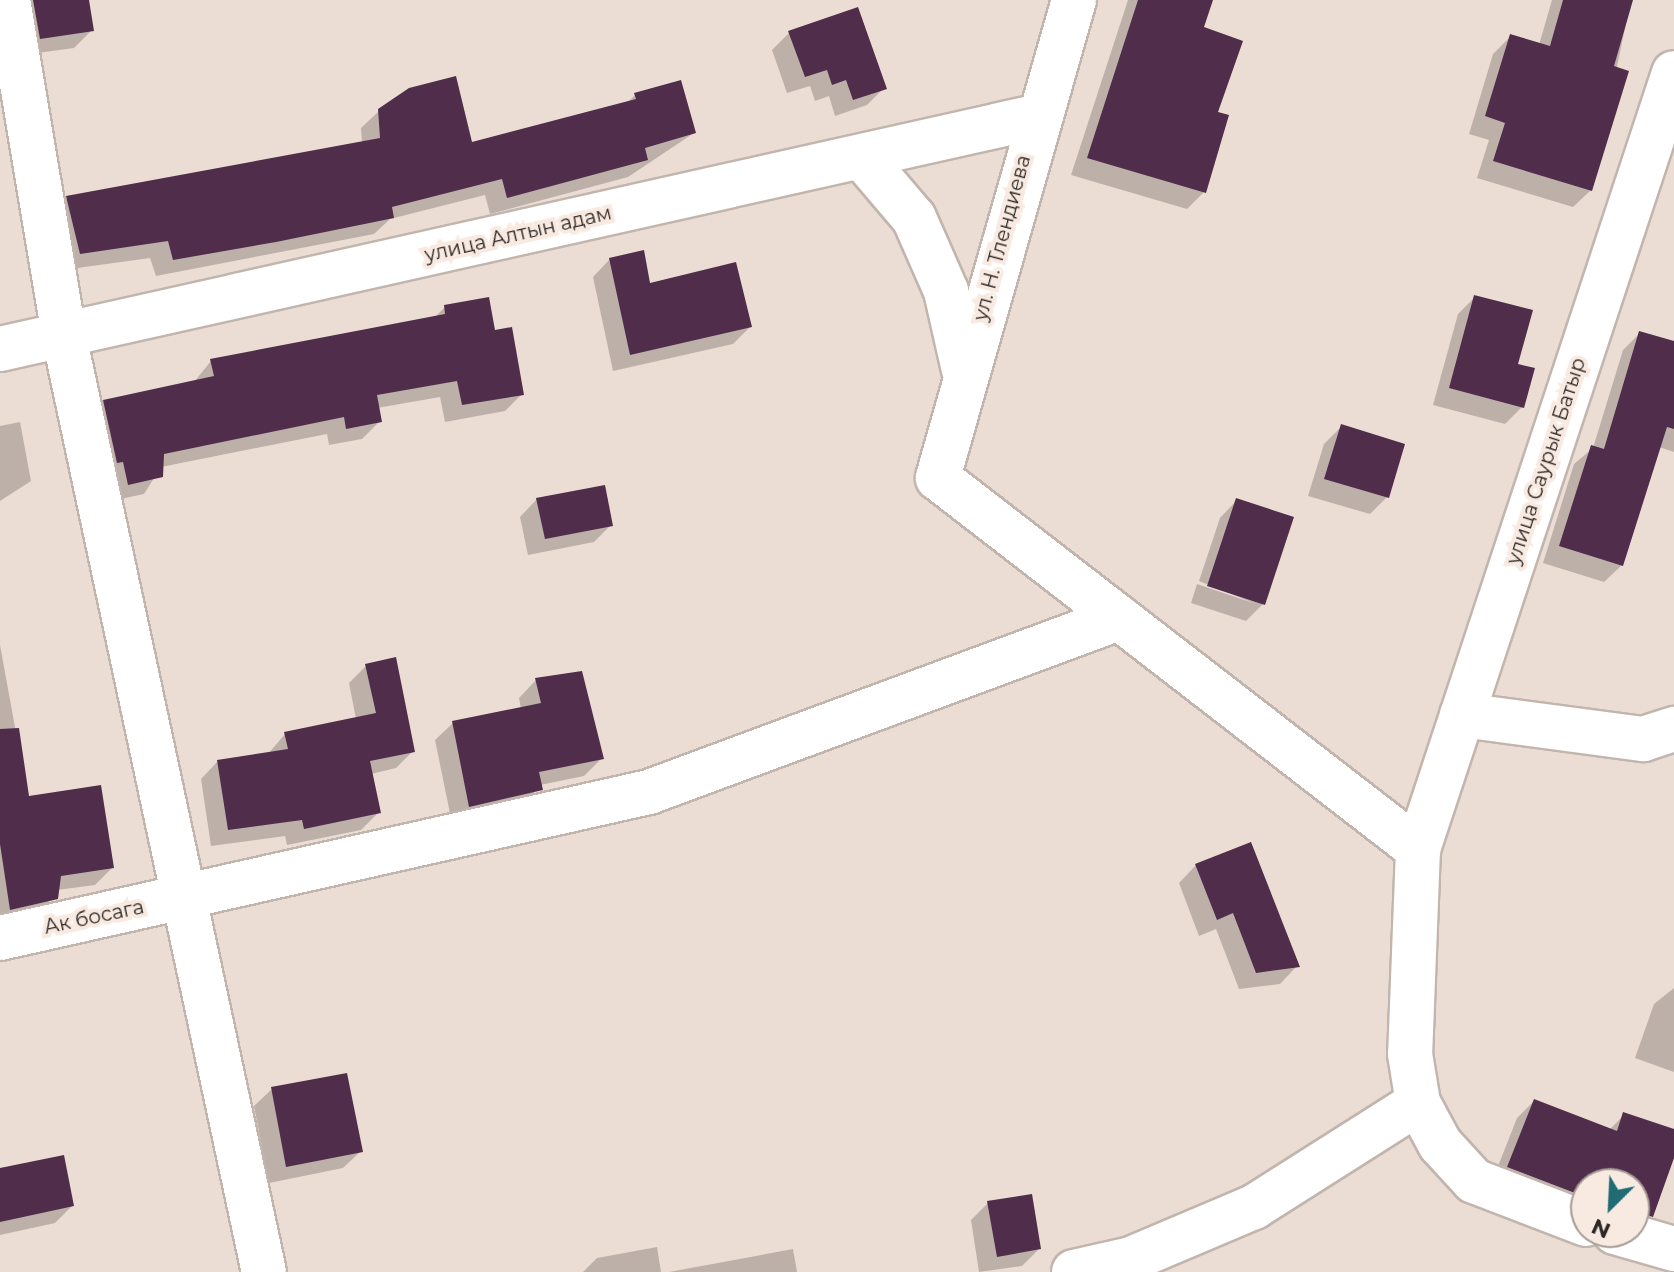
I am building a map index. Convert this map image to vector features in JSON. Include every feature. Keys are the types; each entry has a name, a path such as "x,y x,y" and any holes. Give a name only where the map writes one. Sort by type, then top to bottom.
{"street":[{"path":"8,0 64,336 188,897 264,1272"},
{"name":"ул. Н. Тлендиева","path":"1074,0 1035,117 938,478 1119,618"},
{"name":"улица Саурык Батыр","path":"1570,1218 1474,1181 1440,1144 1418,1103 1410,1054 1418,849 1674,73"},
{"name":"улица Алтын адам","path":"0,349 1035,117"},
{"path":"862,157 914,218 946,291 965,377"},
{"path":"1119,618 1418,849"},
{"name":"Ак босага","path":"0,938 649,792 1119,618"},
{"path":"1462,715 1643,739 1674,729"},
{"path":"1074,1272 1131,1259 1254,1207 1418,1103"},
{"path":"1650,1242 1674,1249"}],"building":[{"path":"33,0 89,0 94,31 40,39"},
{"path":"1138,0 1213,0 1204,27 1243,41 1218,112 1229,115 1206,193 1087,158"},
{"path":"1563,0 1633,0 1614,66 1629,71 1592,191 1493,161 1505,123 1485,116 1510,34 1550,46"},
{"path":"858,7 887,89 853,100 846,80 832,85 827,70 805,77 788,31"},
{"path":"456,76 472,142 636,99 634,93 681,80 696,133 645,148 648,160 507,198 502,179 392,207 394,218 276,242 173,260 168,241 80,254 66,196 380,138 378,109 409,88"},
{"path":"644,250 650,283 736,262 752,327 630,355 609,258"},
{"path":"1474,295 1533,310 1518,364 1535,368 1524,408 1449,388"},
{"path":"489,297 495,330 512,327 524,395 462,405 457,381 377,395 382,422 346,429 344,417 164,454 163,477 128,485 123,462 117,463 103,400 214,376 210,359 445,314 444,305"},
{"path":"1639,331 1674,341 1674,429 1667,427 1623,566 1559,546 1591,445 1604,449"},
{"path":"1341,424 1405,444 1389,498 1324,479"},
{"path":"605,485 613,526 545,539 536,498"},
{"path":"1236,498 1294,517 1265,605 1207,586"},
{"path":"396,657 415,752 370,761 381,813 304,829 302,820 228,830 217,760 288,749 284,732 376,713 365,664"},
{"path":"582,671 604,759 539,772 543,790 469,807 452,721 541,703 535,678"},
{"path":"19,728 29,796 101,785 114,868 61,876 58,899 10,910 0,844 0,729"},
{"path":"1251,842 1300,967 1256,973 1233,913 1217,920 1195,864"},
{"path":"347,1073 363,1152 286,1167 271,1087"},
{"path":"1534,1099 1617,1131 1623,1112 1674,1129 1674,1158 1653,1217 1650,1216 1650,1168 1570,1168 1570,1191 1507,1167"},
{"path":"64,1155 74,1206 0,1222 0,1168"},
{"path":"1032,1194 1041,1249 997,1257 987,1201"}]}
